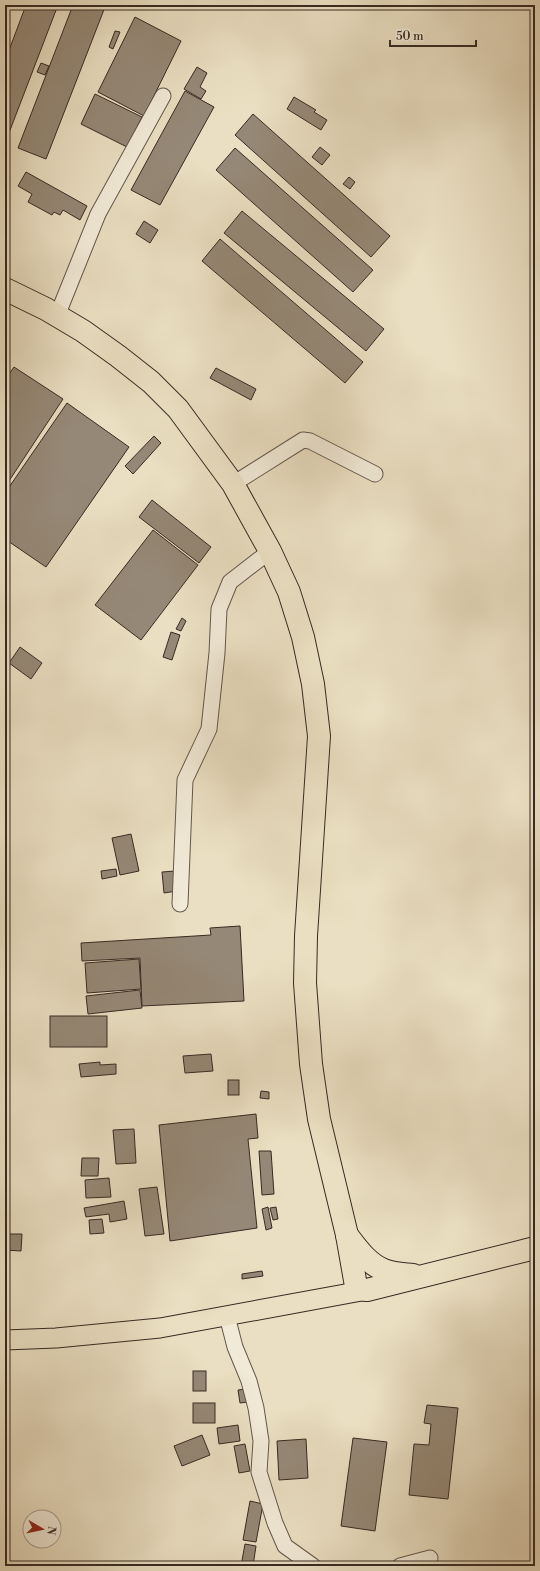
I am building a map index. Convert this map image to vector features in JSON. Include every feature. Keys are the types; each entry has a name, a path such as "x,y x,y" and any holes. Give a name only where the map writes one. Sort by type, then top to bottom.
{"highway":[{"path":"5,290 46,309 83,331 151,382 178,409 233,484 270,551 289,592 303,637 313,684 319,736 306,936 305,983 311,1064 319,1119 347,1235 354,1281 360,1289 367,1290 535,1248"},
{"path":"347,1235 373,1264 384,1270 421,1276"}],"main road":[{"path":"5,1340 56,1338 160,1328 367,1290"}],"street":[{"path":"57,316 98,214 163,96"},
{"path":"233,484 303,440 310,441 375,474"},
{"path":"180,904 185,780 209,729 217,653 219,609 230,582 270,551"},
{"path":"227,1316 235,1347 249,1381 256,1408 261,1441 259,1472 275,1523 285,1546 313,1566"},
{"path":"400,1566 430,1558"}],"building":[{"path":"26,5 58,5 7,138 5,137 5,61"},
{"path":"73,5 101,5 105,7 46,159 18,148"},
{"path":"135,17 181,41 144,116 98,92"},
{"path":"115,31 120,32 113,49 109,47"},
{"path":"41,63 49,66 45,75 37,72"},
{"path":"197,67 207,73 200,87 206,91 201,99 184,89"},
{"path":"185,91 214,107 160,205 131,190"},
{"path":"95,94 142,117 127,147 81,124"},
{"path":"294,97 316,110 314,112 327,120 321,130 287,109"},
{"path":"253,114 390,236 371,257 235,135"},
{"path":"320,147 330,155 322,165 312,157"},
{"path":"235,148 373,270 353,292 216,170"},
{"path":"26,172 87,206 80,220 63,210 60,215 54,212 52,215 28,202 32,194 18,186"},
{"path":"349,177 355,182 350,189 343,184"},
{"path":"242,211 384,329 366,351 224,233"},
{"path":"144,221 158,230 150,243 136,234"},
{"path":"220,239 363,362 345,383 202,261"},
{"path":"14,367 63,399 5,487 5,380"},
{"path":"216,368 256,389 251,400 210,378"},
{"path":"67,403 129,447 46,567 5,539 5,493"},
{"path":"154,436 161,443 133,474 125,466"},
{"path":"152,500 211,547 199,563 139,517"},
{"path":"153,530 198,565 141,640 95,605"},
{"path":"182,618 186,621 181,631 176,629"},
{"path":"171,632 180,635 172,660 163,657"},
{"path":"20,647 42,663 31,679 9,663"},
{"path":"131,834 139,871 120,875 112,838"},
{"path":"116,869 117,876 102,879 101,871"},
{"path":"175,871 177,891 164,893 162,872"},
{"path":"240,926 244,1001 142,1006 140,958 82,961 81,943 211,935 210,928"},
{"path":"139,959 141,989 87,993 85,963"},
{"path":"140,990 142,1008 88,1014 86,996"},
{"path":"50,1016 107,1016 107,1047 50,1047"},
{"path":"211,1054 213,1071 185,1073 183,1056"},
{"path":"100,1062 100,1065 116,1064 116,1074 81,1077 79,1064"},
{"path":"228,1080 239,1080 239,1095 228,1095"},
{"path":"261,1091 269,1092 269,1099 260,1098"},
{"path":"256,1114 258,1138 248,1139 257,1228 170,1241 159,1125"},
{"path":"134,1129 136,1163 116,1164 113,1130"},
{"path":"259,1151 271,1151 274,1194 262,1195"},
{"path":"82,1158 99,1158 98,1176 81,1176"},
{"path":"109,1178 111,1197 86,1198 85,1180"},
{"path":"157,1187 164,1234 145,1236 139,1189"},
{"path":"124,1201 127,1219 110,1222 109,1214 86,1217 84,1208"},
{"path":"268,1207 272,1228 266,1230 262,1209"},
{"path":"276,1207 278,1219 273,1220 270,1208"},
{"path":"102,1219 104,1233 90,1234 89,1220"},
{"path":"5,1234 22,1234 21,1251 5,1250"},
{"path":"262,1271 263,1276 242,1279 242,1274"},
{"path":"193,1371 206,1371 206,1391 193,1391"},
{"path":"246,1389 248,1402 240,1403 238,1390"},
{"path":"193,1403 215,1403 215,1423 193,1423"},
{"path":"427,1405 458,1408 448,1499 409,1495 414,1444 429,1445 431,1424 424,1423"},
{"path":"238,1425 240,1441 219,1444 217,1428"},
{"path":"202,1435 210,1455 182,1466 174,1446"},
{"path":"353,1438 387,1442 375,1531 341,1526"},
{"path":"306,1439 308,1478 279,1480 277,1441"},
{"path":"245,1444 250,1471 239,1473 234,1446"},
{"path":"250,1501 263,1504 256,1542 243,1540"},
{"path":"245,1544 256,1546 253,1566 241,1566"}]}
